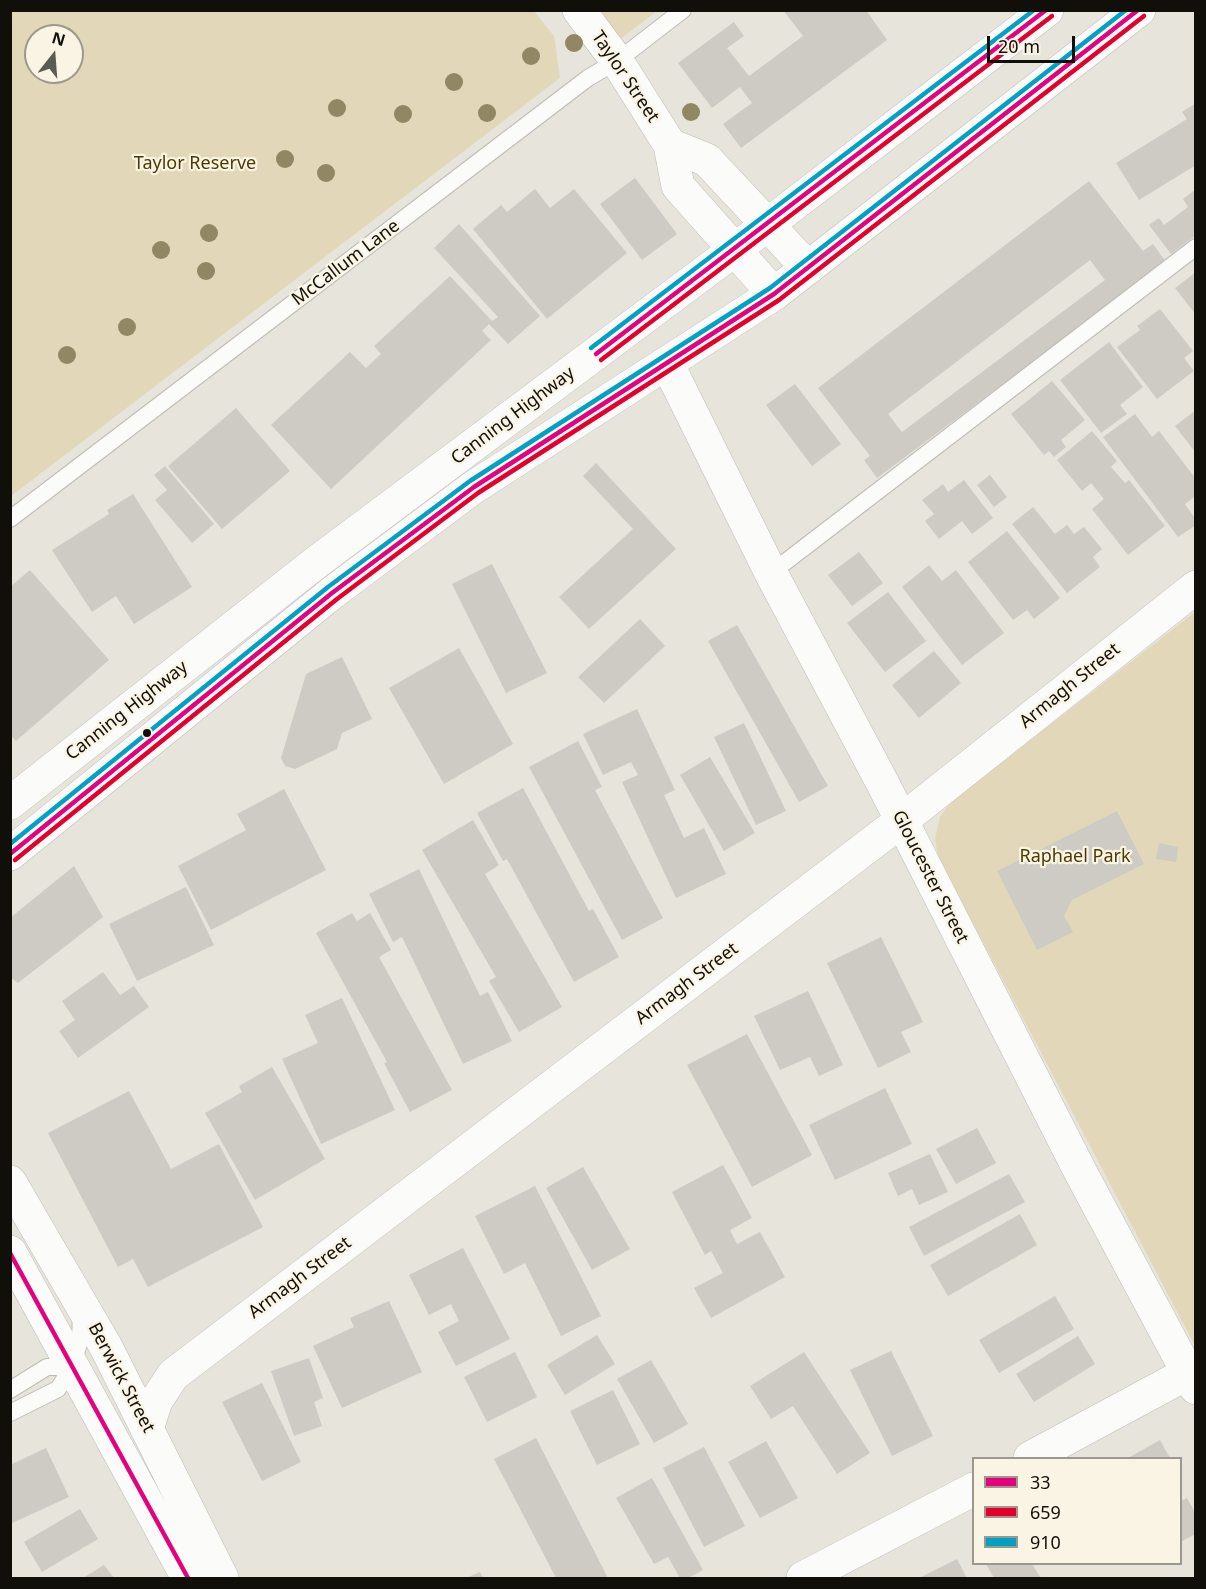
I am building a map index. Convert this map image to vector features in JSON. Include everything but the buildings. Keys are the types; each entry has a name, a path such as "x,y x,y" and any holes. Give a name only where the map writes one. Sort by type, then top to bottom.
{"main road":[{"name":"Taylor Street","path":"579,10 617,61 670,145 678,186 774,294"},
{"name":"Canning Highway","path":"10,803 318,561 734,251 1047,10"},
{"name":"Canning Highway","path":"10,854 332,592 474,487 774,294 1139,10"},
{"path":"670,145 707,160 765,225 808,268"},
{"name":"Gloucester Street","path":"667,363 771,573 1081,1173 1192,1381"},
{"name":"Armagh Street","path":"147,1428 156,1401 173,1375 901,821 1196,587"},
{"name":"Berwick Street","path":"10,1182 120,1375 222,1578"},
{"name":"Berwick Street","path":"14,1266 72,1366 188,1578"},
{"path":"120,1375 173,1375"},
{"path":"1032,1457 1192,1381"},
{"path":"803,1578 972,1490"}],"lane":[{"name":"McCallum Lane","path":"10,519 588,78 617,61 683,10"},
{"path":"771,573 1196,248"},
{"path":"10,1413 58,1389 72,1366 80,1340 80,1302"},
{"path":"10,1390 47,1367 72,1366"}],"green space":[{"name":"Taylor Reserve","path":"11,10 534,11 554,36 560,78 11,496"},
{"path":"597,11 657,11 619,40"},
{"name":"Raphael Park","path":"1195,612 1195,1346 938,856 935,839 940,817 951,802"}],"transit line":[{"name":"910","path":"591,348 1034,10"},
{"name":"33","path":"596,354 1046,10"},
{"name":"910","path":"10,844 328,587 470,481 770,288 1126,10"},
{"name":"33","path":"10,854 332,593 474,487 774,294 1138,10"},
{"name":"659","path":"601,360 1052,16"},
{"name":"659","path":"15,860 337,599 478,493 779,300 1144,16"},
{"name":"33","path":"10,1253 188,1578"}]}
